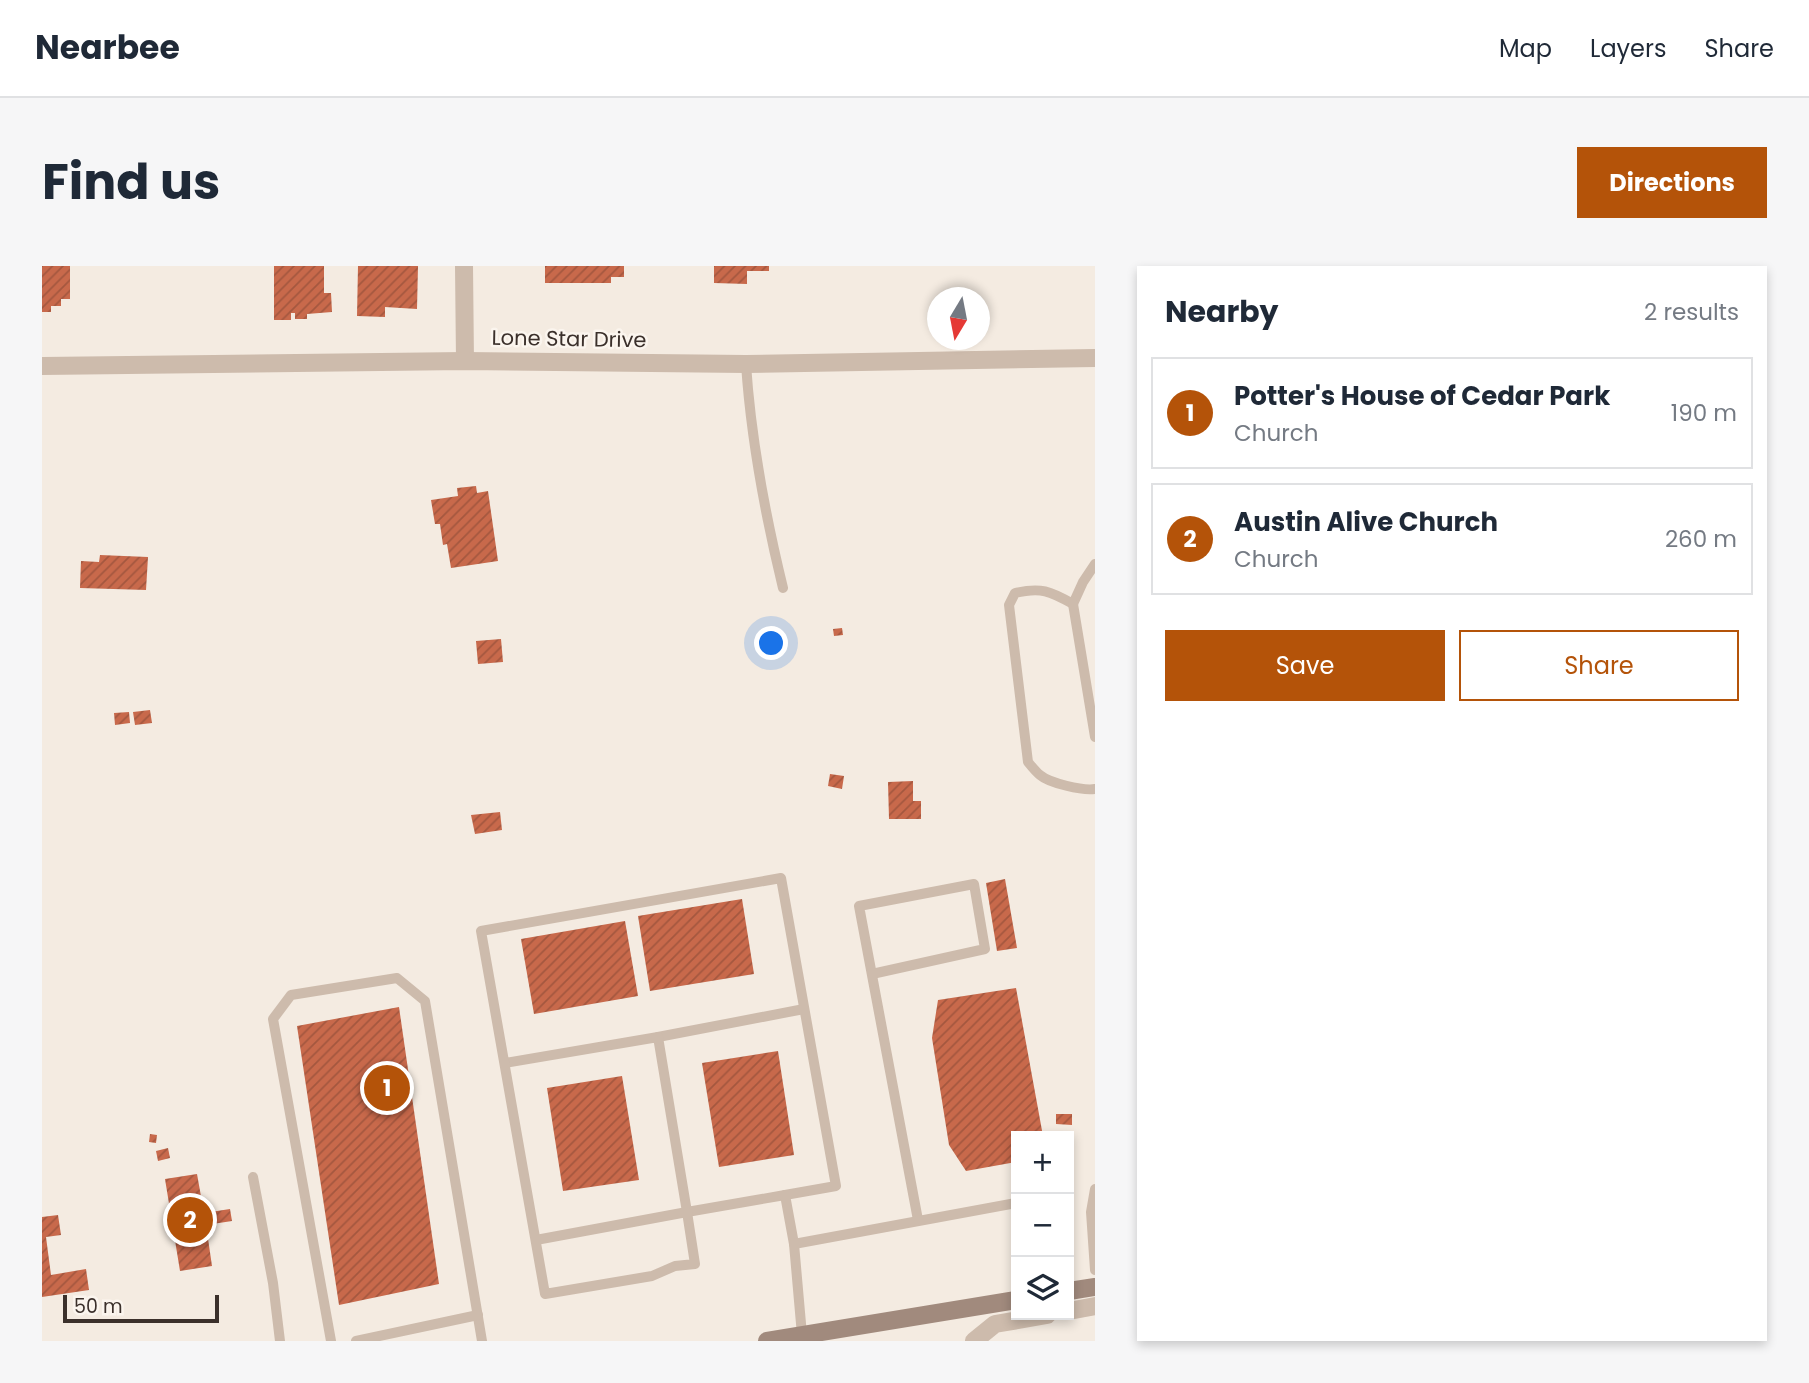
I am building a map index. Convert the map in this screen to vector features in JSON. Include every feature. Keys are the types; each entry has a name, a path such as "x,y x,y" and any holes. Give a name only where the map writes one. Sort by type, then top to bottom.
{"main road":[{"path":"1074,1290 1095,1287"},
{"path":"766,1341 802,1338 1011,1301"}],"street":[{"path":"464,266 465,361"},
{"name":"Lone Star Drive","path":"42,366 465,361 746,364 1095,358"},
{"path":"1074,1310 1095,1306"},
{"path":"974,1341 995,1324 1018,1320"}],"lane":[{"path":"746,364 750,415 765,513 783,588"},
{"path":"1095,564 1073,604 1095,737"},
{"path":"1073,604 1051,591 1032,589 1015,593 1009,605 1028,762 1042,777 1065,785 1095,789"},
{"path":"536,1240 687,1212 835,1186 781,878 481,931 545,1294 652,1276 675,1266 695,1264 687,1212 658,1037"},
{"path":"872,974 985,949 974,884 859,906 918,1220"},
{"path":"331,1341 273,1019 292,995 397,978 425,1001 482,1341"},
{"path":"505,1063 804,1009"},
{"path":"253,1177 273,1283 280,1341"},
{"path":"1095,1189 1090,1212 1095,1270"},
{"path":"785,1195 794,1244 802,1338"},
{"path":"794,1244 1011,1204"},
{"path":"356,1341 478,1315"}],"building":[{"path":"42,266 70,266 70,299 61,299 61,306 51,306 51,312 42,312"},
{"path":"274,266 324,266 324,293 331,293 332,312 307,314 307,319 295,319 295,313 291,313 291,320 274,320"},
{"path":"358,266 418,266 417,309 385,307 385,317 357,316"},
{"path":"545,266 624,266 624,277 611,277 611,283 545,283"},
{"path":"714,266 769,266 769,271 747,271 747,284 714,283"},
{"path":"476,486 477,493 488,491 498,561 451,568 447,544 443,545 440,524 435,524 431,500 458,496 457,488"},
{"path":"100,555 148,557 146,590 80,588 81,561 99,562"},
{"path":"842,628 843,635 834,636 833,629"},
{"path":"501,639 503,662 478,664 476,641"},
{"path":"150,710 152,723 135,725 133,712"},
{"path":"129,712 130,723 115,725 114,713"},
{"path":"830,774 844,776 842,789 828,786"},
{"path":"913,781 913,801 921,801 921,819 889,819 888,782"},
{"path":"500,812 502,830 475,834 471,815"},
{"path":"1005,879 1017,948 997,951 986,883"},
{"path":"742,899 754,974 650,991 638,916"},
{"path":"625,921 638,996 534,1014 521,939"},
{"path":"1016,988 1042,1131 1011,1131 1011,1163 966,1171 949,1145 932,1038 938,1000"},
{"path":"399,1007 439,1284 339,1305 297,1026"},
{"path":"778,1051 794,1155 719,1167 702,1063"},
{"path":"622,1076 639,1180 563,1191 547,1088"},
{"path":"1056,1114 1072,1114 1072,1125 1056,1124"},
{"path":"150,1134 157,1135 156,1143 149,1142"},
{"path":"168,1148 170,1158 158,1161 156,1151"},
{"path":"197,1174 204,1213 230,1209 232,1221 206,1225 212,1266 180,1271 165,1179"},
{"path":"58,1215 61,1235 46,1237 51,1275 86,1269 89,1290 42,1297 42,1217"}],"place":[{"name":"Potter's House of Cedar Park","path":"387,1088"},
{"name":"Austin Alive Church","path":"190,1220"}]}
